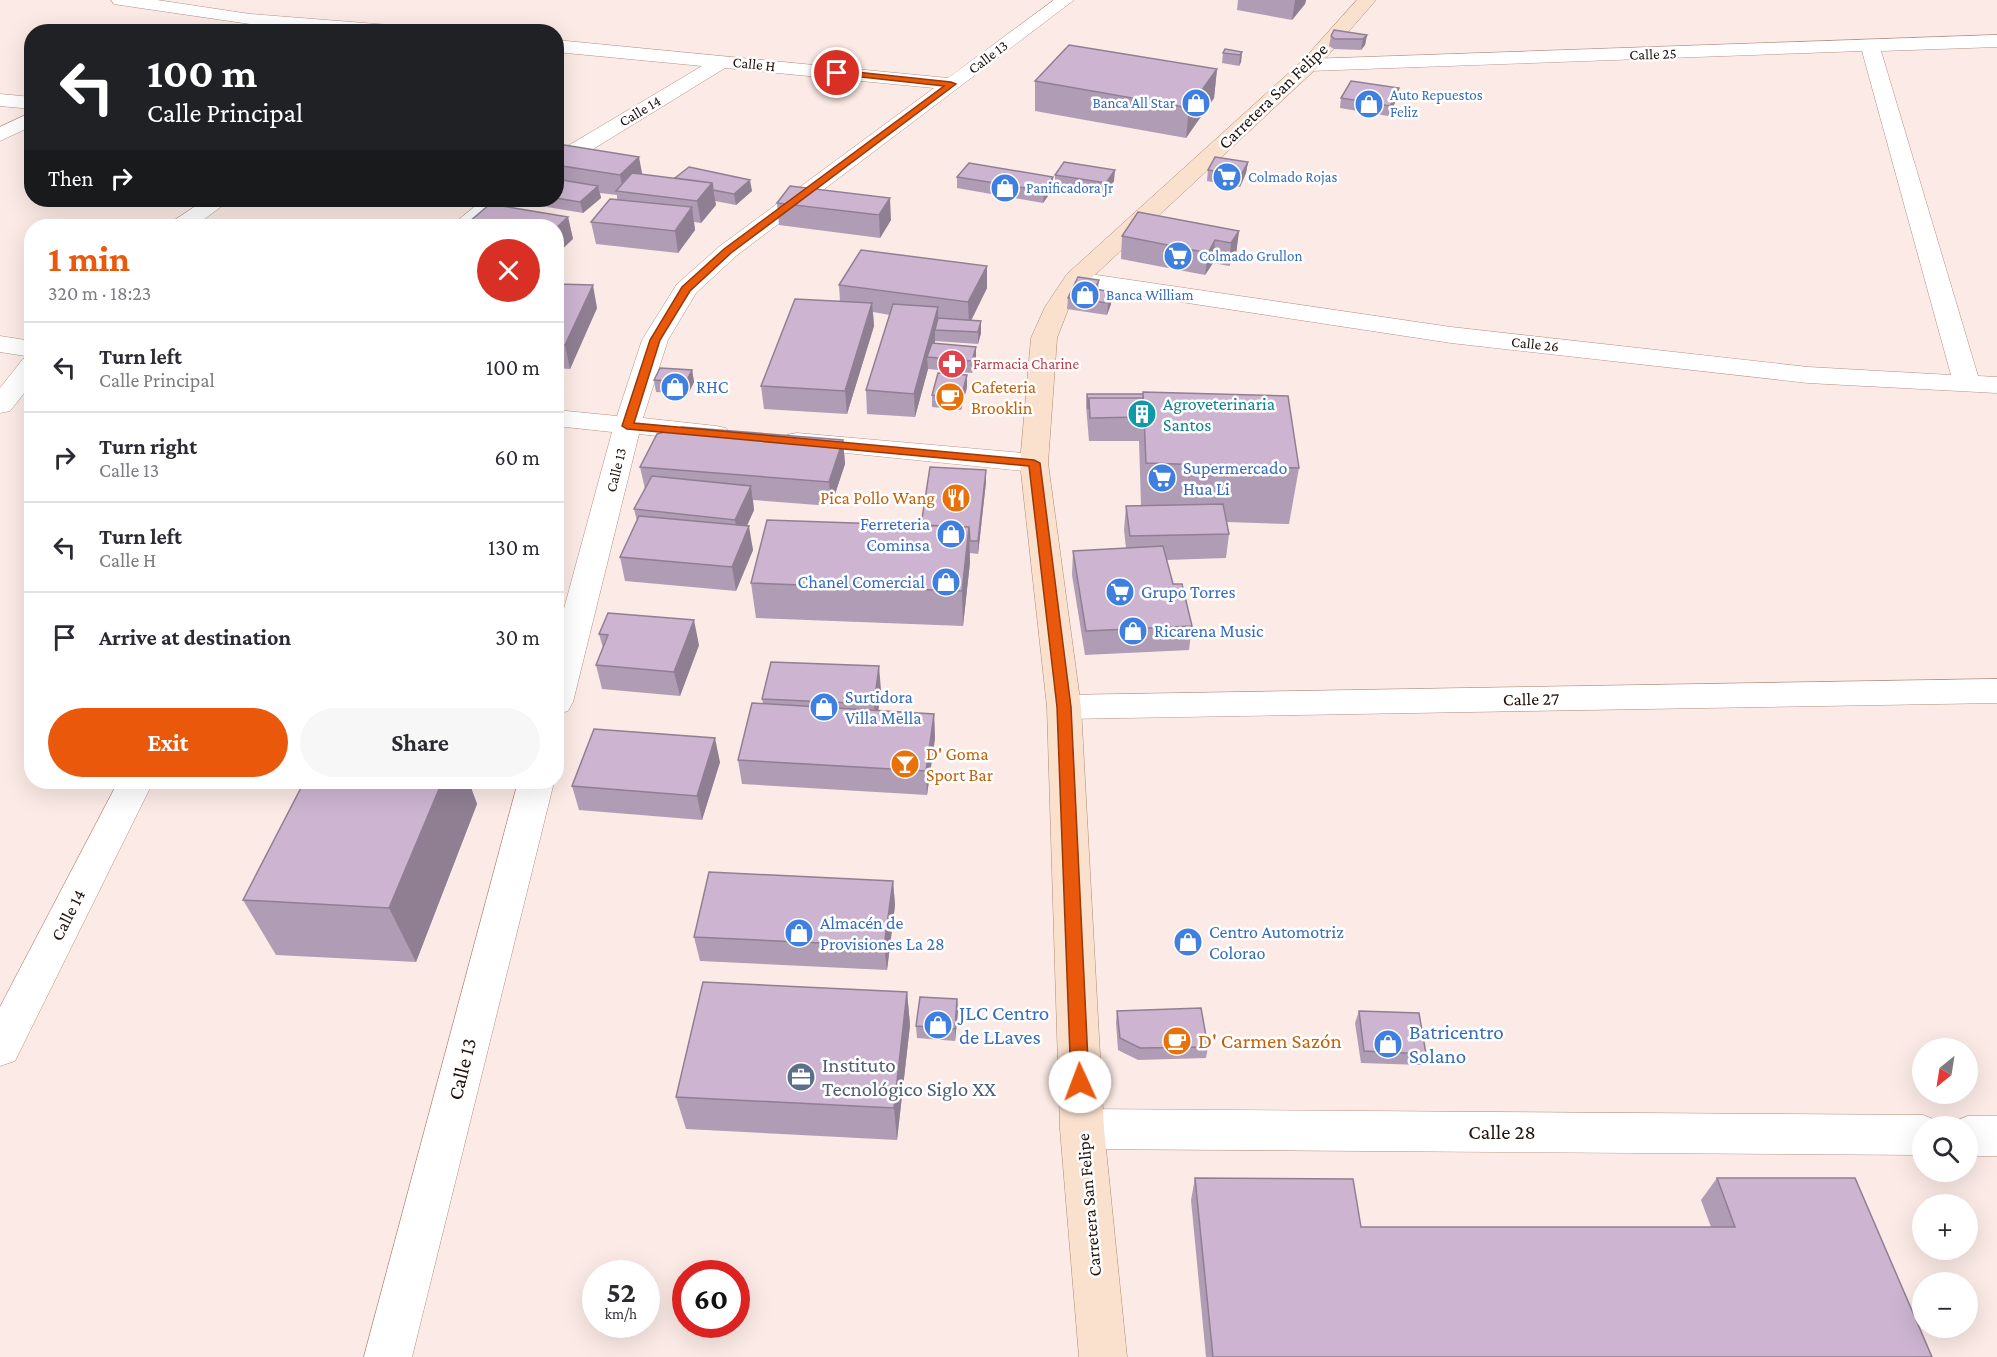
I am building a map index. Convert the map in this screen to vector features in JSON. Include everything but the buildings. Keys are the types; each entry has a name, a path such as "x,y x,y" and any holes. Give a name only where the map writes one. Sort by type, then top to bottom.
{"main road":[{"name":"Carretera San Felipe","path":"1103,1357 1082,1129 1064,707 1034,463 1044,338 1057,307 1076,279 1309,65 1367,0"}],"street":[{"path":"120,0 250,19 308,24"},
{"name":"Calle 13","path":"564,671 627,426 655,340 686,289 728,251 951,84 1058,0"},
{"path":"239,24 276,5"},
{"name":"Calle 25","path":"1309,65 1997,40"},
{"path":"1870,45 1966,385"},
{"name":"Calle H","path":"564,47 951,84"},
{"name":"Calle 14","path":"564,157 723,61"},
{"path":"0,100 24,102"},
{"path":"0,135 24,122"},
{"path":"191,219 209,207"},
{"path":"473,219 488,207"},
{"name":"Calle 26","path":"1076,279 1451,335 1808,375 1997,385"},
{"path":"0,344 24,348"},
{"path":"0,405 24,375"},
{"path":"564,419 1034,463"},
{"name":"Calle 27","path":"1064,707 1997,690"},
{"name":"Calle 14","path":"0,1048 131,789"},
{"name":"Calle 13","path":"388,1357 534,789"},
{"name":"Calle 28","path":"1082,1129 1912,1135"},
{"path":"1978,1136 1997,1136"}],"place":[{"name":"Banca All Star","path":"1196,103"},
{"name":"Auto Repuestos Feliz","path":"1369,104"},
{"name":"Colmado Rojas","path":"1227,177"},
{"name":"Panificadora Jr","path":"1005,188"},
{"name":"Colmado Grullon","path":"1178,256"},
{"name":"Banca William","path":"1085,295"},
{"name":"Farmacia Charine","path":"952,364"},
{"name":"RHC","path":"675,387"},
{"name":"Cafeteria Brooklin","path":"950,397"},
{"name":"Agroveterinaria Santos","path":"1142,414"},
{"name":"Supermercado Hua Li","path":"1162,478"},
{"name":"Pica Pollo Wang","path":"956,498"},
{"name":"Ferreteria Cominsa","path":"951,534"},
{"name":"Chanel Comercial","path":"946,582"},
{"name":"Grupo Torres","path":"1120,592"},
{"name":"Ricarena Music","path":"1133,631"},
{"name":"Surtidora Villa Mella","path":"824,707"},
{"name":"D' Goma Sport Bar","path":"905,764"},
{"name":"Almacén de Provisiones La 28","path":"799,933"},
{"name":"Centro Automotriz Colorao","path":"1188,942"},
{"name":"JLC Centro de LLaves","path":"938,1025"},
{"name":"D' Carmen Sazón","path":"1177,1041"},
{"name":"Batricentro Solano","path":"1388,1044"},
{"name":"Instituto Tecnológico Siglo XX","path":"801,1077"}],"route":[{"path":"837,73 951,84 728,251 686,289 655,340 627,426 1034,463 1064,707 1080,1082"}]}
